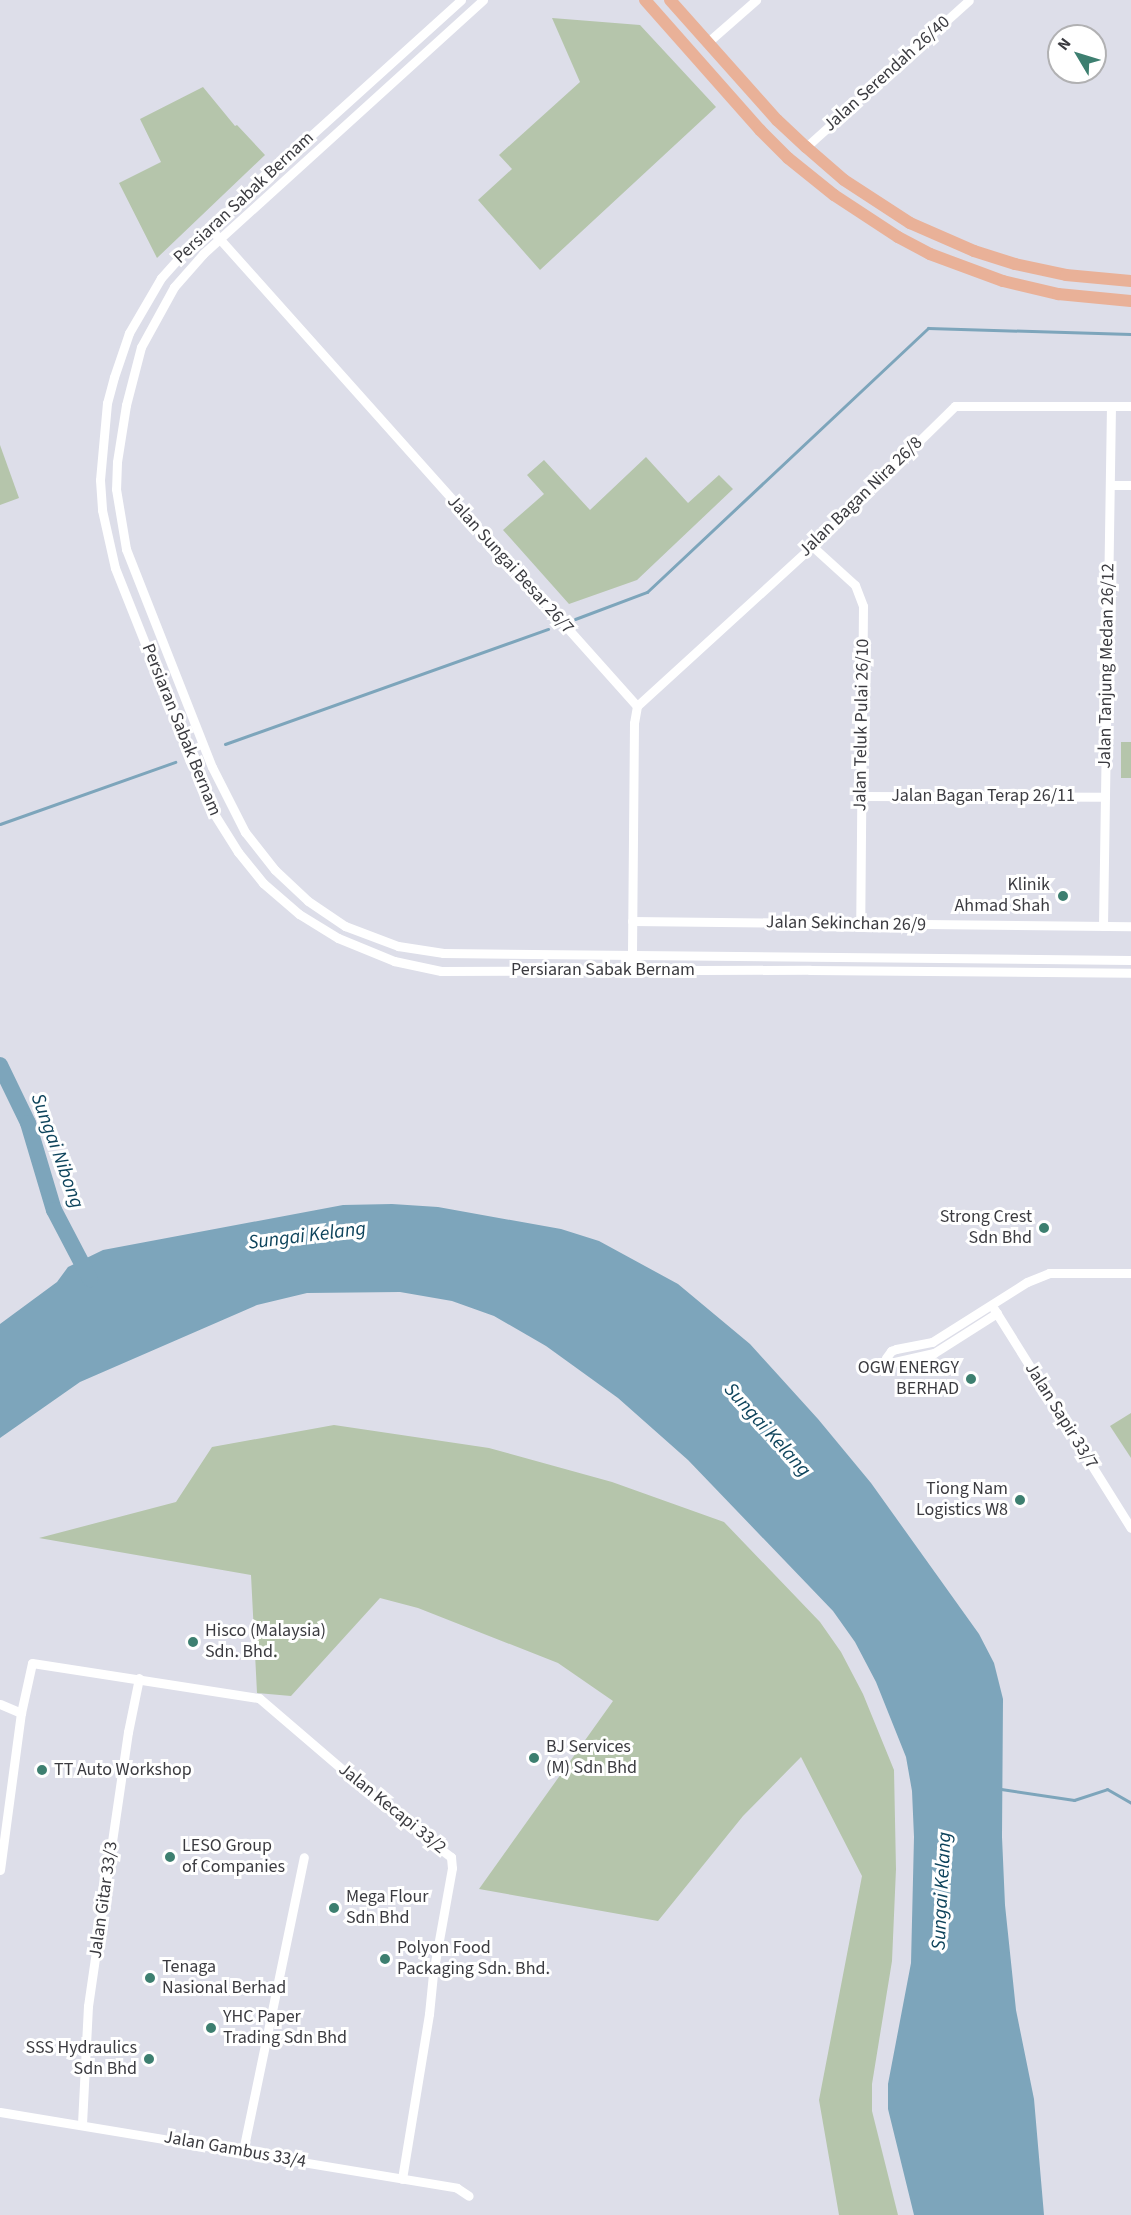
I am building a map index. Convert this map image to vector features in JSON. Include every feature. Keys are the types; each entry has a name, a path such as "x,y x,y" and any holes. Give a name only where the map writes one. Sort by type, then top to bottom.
{"main road":[{"path":"645,0 760,130 788,158 834,195 898,237 930,254 1004,281 1067,296 1131,301"},
{"path":"670,0 777,120 806,147 844,180 910,223 942,238 1015,264 1066,275 1131,280"}],"street":[{"name":"Persiaran Sabak Bernam","path":"461,0 209,227 161,278 129,333 107,403 100,480 102,510 115,568 210,809 238,852 263,883 298,914 338,938 394,960 441,971 632,969 1131,973"},
{"name":"Persiaran Sabak Bernam","path":"483,0 220,238 174,287 141,347 126,405 117,462 116,489 126,549 228,803 245,832 275,870 308,901 345,926 398,946 443,953 1131,960"},
{"path":"708,42 756,0"},
{"name":"Jalan Serendah 26/40","path":"806,147 969,0"},
{"name":"Jalan Sungai Besar 26/7","path":"209,227 637,706"},
{"path":"107,403 126,405"},
{"name":"Jalan Bagan Nira 26/8","path":"637,706 812,546 955,406 1131,406"},
{"name":"Jalan Tanjung Medan 26/12","path":"1103,926 1111,406"},
{"path":"1110,485 1131,485"},
{"name":"Jalan Teluk Pulai 26/10","path":"812,546 855,585 863,606 860,925"},
{"path":"632,969 634,723 637,706"},
{"name":"Jalan Bagan Terap 26/11","path":"861,796 1105,797"},
{"name":"Jalan Sekinchan 26/9","path":"632,921 1131,926"},
{"path":"994,1309 932,1342 896,1349 891,1351 886,1358 890,1363 934,1353 994,1309 1027,1282 1049,1273 1131,1273"},
{"name":"Jalan Sapir 33/7","path":"994,1309 1131,1528"},
{"name":"Jalan Kecapi 33/2","path":"21,1713 32,1663 259,1698 393,1814 452,1857 402,2179"},
{"name":"Jalan Gitar 33/3","path":"82,2124 90,1994 128,1732 139,1678"},
{"path":"0,1704 21,1713 0,1870"},
{"path":"243,2151 304,1857"},
{"name":"Jalan Gambus 33/4","path":"0,2112 457,2188 469,2196"}],"green space":[{"path":"552,18 640,25 716,107 540,270 478,200 512,169 499,155 580,82"},
{"path":"203,87 235,126 237,125 265,155 157,258 119,183 161,162 140,119"},
{"path":"0,445 19,498 0,505"},
{"path":"646,457 688,503 719,475 733,489 637,580 569,604 503,530 544,494 527,475 544,460 590,510"},
{"path":"1121,742 1131,742 1131,778 1121,778"},
{"path":"1131,1413 1131,1458 1110,1426"},
{"path":"334,1425 489,1448 612,1482 724,1522 820,1622 841,1652 863,1694 894,1770 896,1869 892,1961 872,2084 872,2111 898,2215 839,2215 819,2100 862,1876 801,1757 743,1816 658,1921 479,1889 613,1701 558,1663 418,1608 380,1598 291,1696 257,1693 251,1575 39,1538 176,1502 212,1447"}],"water":[{"name":"Sungai Kelang","path":"392,1204 438,1207 561,1229 599,1241 678,1284 750,1344 818,1419 871,1483 979,1634 994,1663 1003,1699 1002,1837 1005,1905 1016,2010 1034,2099 1044,2215 914,2215 888,2109 888,2084 911,1963 914,1837 912,1791 906,1757 876,1682 855,1642 833,1611 688,1460 618,1398 546,1346 494,1316 452,1301 400,1292 307,1293 257,1305 80,1382 0,1438 0,1324 57,1282 68,1267 103,1250 343,1205"}],"waterway":[{"path":"575,619 647,592 928,328 1131,334"},
{"path":"225,744 548,629"},
{"path":"0,824 175,762"},
{"name":"Sungai Nibong","path":"0,1065 28,1123 54,1210 90,1279"},
{"path":"1001,1789 1074,1800 1107,1789 1131,1803"}],"place":[{"name":"Klinik Ahmad Shah","path":"1063,896"},
{"name":"Strong Crest Sdn Bhd","path":"1044,1228"},
{"name":"OGW ENERGY BERHAD","path":"971,1379"},
{"name":"Tiong Nam Logistics W8","path":"1020,1500"},
{"name":"Hisco (Malaysia) Sdn. Bhd.","path":"193,1642"},
{"name":"BJ Services (M) Sdn Bhd","path":"534,1758"},
{"name":"TT Auto Workshop","path":"42,1770"},
{"name":"LESO Group of Companies","path":"170,1857"},
{"name":"Mega Flour Sdn Bhd","path":"334,1908"},
{"name":"Polyon Food Packaging Sdn. Bhd.","path":"385,1959"},
{"name":"Tenaga Nasional Berhad","path":"150,1978"},
{"name":"YHC Paper Trading Sdn Bhd","path":"211,2028"},
{"name":"SSS Hydraulics Sdn Bhd","path":"149,2059"}]}
